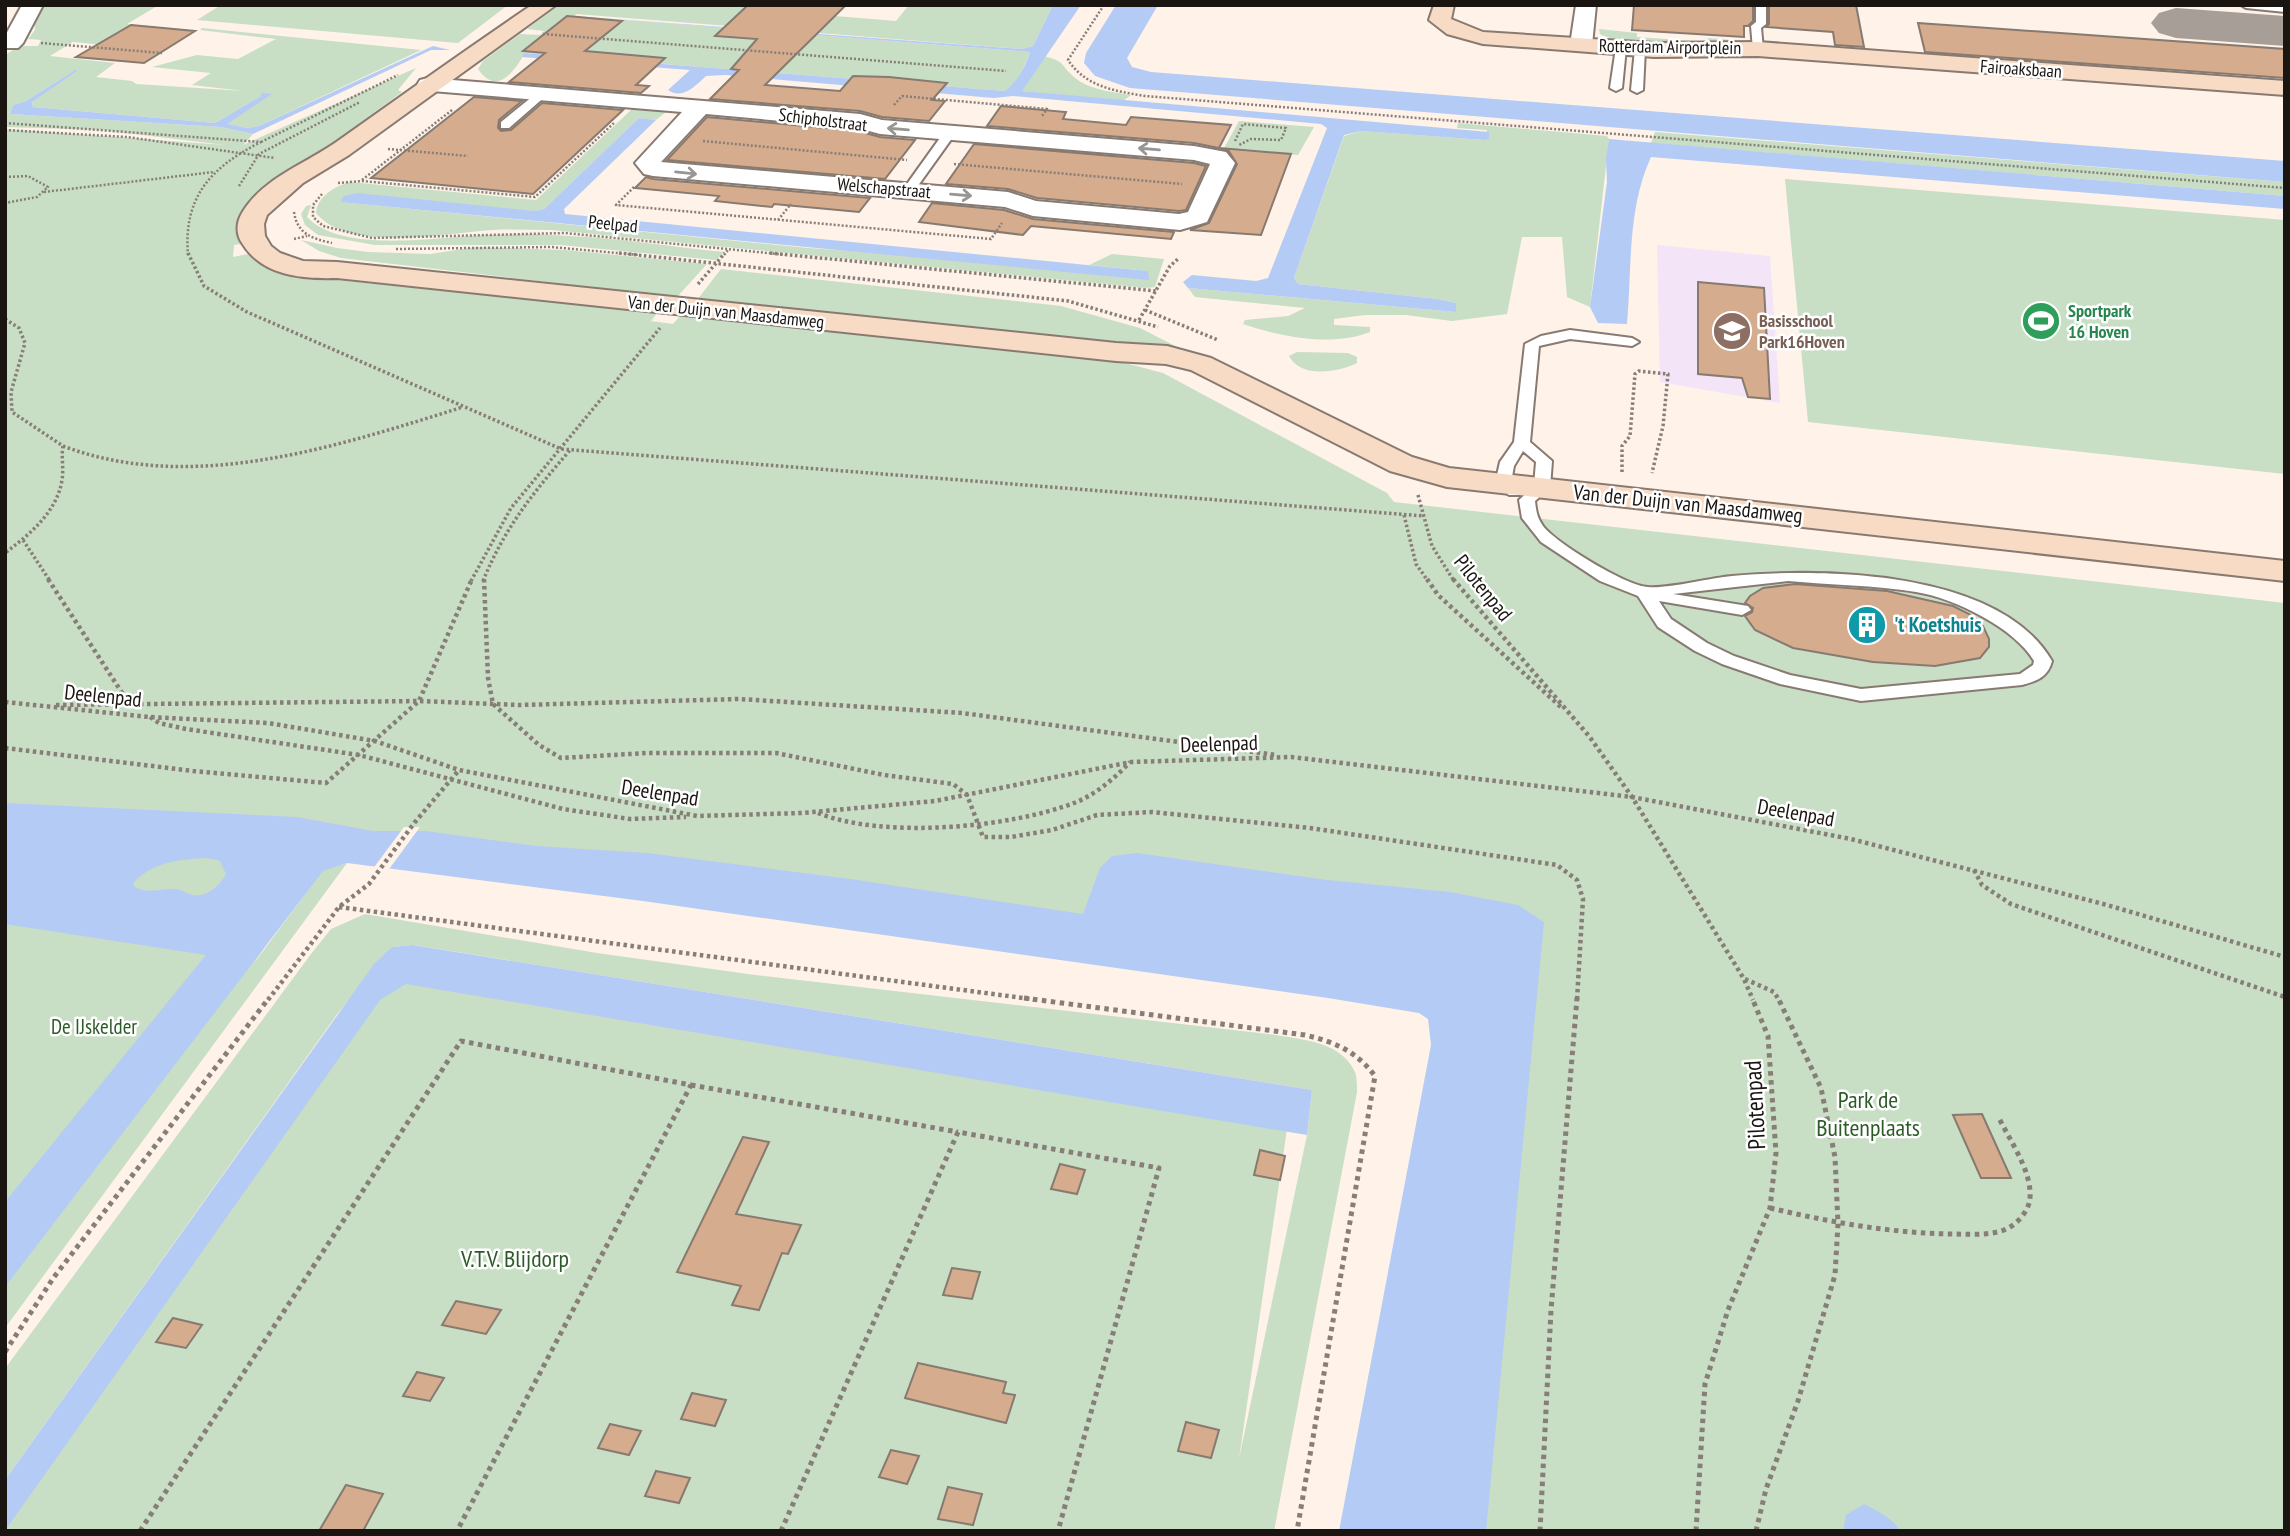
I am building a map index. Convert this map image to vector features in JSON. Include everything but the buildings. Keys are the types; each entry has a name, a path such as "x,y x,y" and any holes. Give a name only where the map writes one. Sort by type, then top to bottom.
{"street":[{"path":"12,42 21,35 27,14 33,5"},
{"name":"Van der Duijn van Maasdamweg","path":"546,5 428,85 337,152 308,167 256,212 250,223 251,236 258,249 284,265 303,269 337,270 1116,352 1167,355 1201,364 1401,464 1447,477 1524,491 2285,586"},
{"name":"Rotterdam Airportplein","path":"1444,5 1440,20 1457,32 1483,38 1631,48 1758,49"},
{"name":"Rotterdam Airportplein","path":"1581,45 1586,5"},
{"name":"Fairoaksbaan","path":"1758,49 2285,88"},
{"name":"Schipholstraat","path":"428,85 860,121 880,127 1039,142 1059,141 1224,153"},
{"path":"653,169 648,163 699,107"},
{"name":"Van der Duijn van Maasdamweg","path":"337,152 322,169 283,201 276,212 275,228 280,243 292,253 337,270"},
{"name":"Welschapstraat","path":"653,169 763,181 794,180 908,191 1014,202 1033,208 1180,222 1198,217 1223,163 1224,153"},
{"name":"Van der Duijn van Maasdamweg","path":"1116,352 1187,373 1389,477 1415,506 1524,491 2285,571"}],"lane":[{"path":"1758,49 1756,26 1761,24 1761,5"},
{"path":"2246,5 2285,9"},
{"path":"1616,88 1631,48"},
{"path":"1631,48 1637,90"},
{"path":"505,125 542,94"},
{"path":"908,191 949,134"},
{"path":"1632,342 1581,334 1556,334 1532,344 1522,443 1507,457 1524,491 1530,521 1539,533 1610,579 1645,593 1742,610"},
{"path":"1522,443 1544,461 1524,491"},
{"path":"1788,576 1867,580 1920,587 1955,598 1995,617 2016,630 2035,647 2043,661 2036,674 2022,679 1861,695 1786,680 1728,660 1701,647 1664,623 1645,593 1717,582 1788,576"}],"path":[{"path":"1104,5 1068,60 1075,73 1091,82 1110,90 1145,96 2285,188"},
{"path":"507,31 1006,71"},
{"path":"12,42 163,53"},
{"path":"405,72 241,152 215,172 196,196 186,232 188,256 204,286 247,312 561,449 1415,506"},
{"path":"362,181 479,88"},
{"name":"Peelpad","path":"637,102 535,197 362,181 340,183 323,193 313,205 313,217 323,226 372,238 565,233 1156,291"},
{"path":"5,123 261,142"},
{"path":"1243,124 1286,128 1281,140 1251,139 1224,153 1243,124"},
{"path":"5,130 127,137 241,152 308,167"},
{"path":"377,148 468,156"},
{"path":"653,169 616,205 991,239 1014,202"},
{"path":"5,203 29,200 44,192 215,172"},
{"path":"5,177 22,174 35,177 48,187 44,192"},
{"path":"5,748 193,771 327,783 419,701 465,591 511,508 677,307 729,250"},
{"path":"1139,320 1170,266 1178,259"},
{"path":"1145,310 1220,341"},
{"path":"5,319 19,328 25,343 11,392 12,412"},
{"name":"Van der Duijn van Maasdamweg","path":"1622,470 1622,446 1630,436 1635,374 1639,371 1668,374 1663,426 1652,473 1642,472"},
{"path":"5,394 11,392"},
{"path":"5,412 12,412 62,446 111,462 188,467 275,459 321,449 463,407"},
{"path":"5,552 46,519 63,476 60,459 62,446"},
{"path":"571,449 554,466 518,515 499,544 481,583 488,678 494,704 539,745 561,758 660,752 776,753 884,775 953,784 967,795 983,837 1052,830 1097,815 1152,812 1310,828 1480,852 1557,865 1577,880 1583,899 1582,942 1554,1248 1542,1422 1540,1531"},
{"name":"Van der Duijn van Maasdamweg","path":"1609,468 1632,471"},
{"path":"1622,470 1623,480"},
{"name":"Pilotenpad","path":"1415,506 1416,564 1438,596 1575,720"},
{"name":"Pilotenpad","path":"1415,506 1432,546 1449,575 1575,720 1632,797 1744,979 1768,1037 1776,1153 1770,1208 1728,1310 1705,1384 1696,1531"},
{"path":"23,540 130,705"},
{"name":"Deelenpad","path":"31,705 419,701 494,704 739,699 962,713 1291,757 1632,797 1851,839 1973,869 2285,957"},
{"name":"Deelenpad","path":"5,702 149,717 268,723 375,741 458,770 697,816 816,812 935,801 1130,762 1291,757"},
{"path":"149,717 159,723 186,729 359,755 563,809 630,819 697,816"},
{"path":"816,812 829,820 870,826 934,826 1035,816 1075,802 1118,776 1130,762"},
{"path":"5,1352 54,1277 339,907 369,884 458,770"},
{"path":"1973,869 1982,885 2011,904 2285,997"},
{"path":"339,907 1305,1035 1342,1043 1363,1058 1375,1076 1297,1531"},
{"path":"1744,979 1774,992 1784,1006 1821,1088 1835,1157 1838,1224 1835,1275 1798,1401 1766,1489 1756,1531"},
{"path":"139,1531 461,1041 1158,1168 1058,1531"},
{"path":"457,1531 691,1085"},
{"path":"1770,1208 1838,1224 1922,1233 1975,1234 2006,1229 2025,1214 2030,1196 2028,1182 1999,1118"},
{"path":"781,1531 958,1132"}],"shaded area":[{"path":"1657,245 1770,256 1780,403 1660,382"}],"green space":[{"name":"Park de Buitenplaats","path":"43,5 159,5 127,24 179,29 160,40 105,45 73,42 50,56 115,63 96,77 132,81 136,84 244,91 192,85 211,73 152,67 197,55 238,59 276,39 200,30 202,28 421,50 259,126 247,128 226,124 270,94 261,96 215,123 33,107 32,102 75,70 26,101 13,105 10,114 221,127 253,134 243,145 416,68 398,90 402,92 284,179 246,243 234,245 233,257 248,254 264,266 291,275 657,313 651,321 673,324 680,316 1121,362 1163,373 1387,493 1394,502 2285,603 2285,1531 1417,1531 1462,989 330,850 252,966 323,870 347,863 5,1328 5,129 225,145 101,130 5,127 5,55 20,46 38,46 41,40 28,39 35,30 34,22"},
{"path":"221,5 508,5 458,43 197,20"},
{"path":"559,5 779,5 774,11 896,21 909,5 1053,5 1033,46 1022,49 575,16 1030,52 1017,78 1005,91 525,53 504,79 492,81 485,77 478,69 483,61 520,34 540,35 544,31 527,29"},
{"path":"1599,29 1637,33 1637,37 1708,42 1708,38 1743,41 1713,46 1670,46 1628,42 1600,34"},
{"path":"1044,56 1060,62 1074,77 1087,85 1131,95 1123,101 1021,91"},
{"path":"632,109 666,112 656,120 639,118 544,209 535,211 341,202 808,248 1148,271 1089,265 1112,254 1164,259 1155,287 1146,288 552,230 374,237 351,233 331,225 316,213 320,202 328,193 350,182 536,200"},
{"path":"1239,121 1314,127 1298,155 1224,148"},
{"path":"1458,123 1607,136 1609,139 1590,307 1567,297 1562,237 1522,237 1507,314 1452,321 1406,315 1365,315 1334,319 1334,325 1370,327 1370,332 1339,339 1290,336 1243,324 1245,320 1288,316 1305,308 1195,297 1188,288 1456,312 1456,303 1438,299 1298,284 1294,278 1344,136 1361,131 1484,140 1487,130 1457,128"},
{"path":"1655,132 2285,182 2285,196 1651,143"},
{"name":"Sportpark 16 Hoven","path":"1785,179 2285,220 2285,474 1808,422"},
{"path":"311,205 307,217 323,229 368,240 549,235 724,252 716,260 560,245 375,245 318,235 305,225 301,214 306,206"},
{"path":"301,240 368,252 430,254 476,247 565,250 707,264 677,297 341,258 319,251"},
{"path":"721,269 1061,306 1140,328 1181,349 1116,346 697,300"},
{"path":"1297,352 1348,353 1357,357 1357,363 1331,371 1311,371 1302,368 1289,356"},
{"name":"V.T.V. Blijdorp","path":"365,914 597,953 755,975 1268,1034 1316,1043 1338,1052 1354,1070 1357,1092 1274,1531 5,1531 400,964 1289,1115 1239,1459 1307,1135 1312,1090 414,945 392,947 338,1013 5,1480 5,1369 311,954 331,929"}],"water":[{"path":"1053,5 1081,5 1022,91 1489,132 1489,139 1484,140 1361,131 1344,135 1294,278 1298,284 1438,299 1456,303 1456,312 1188,288 1183,282 1192,275 1256,281 1268,278 1327,128 1321,124 1013,96 994,98 725,75 706,76 689,91 673,93 668,90 690,70 522,57 524,53 1005,91 1014,83 1030,52 574,16 1022,49 1033,46"},
{"path":"1116,5 1158,5 1127,58 1132,67 1151,72 2285,161 2285,182 1130,88 1095,76 1084,63 1086,53"},
{"path":"433,46 450,50 431,50 253,134 221,127 10,114 13,105 26,101 78,70 32,102 33,107 215,123 261,96 261,93 272,94 227,124 247,128 259,126"},
{"path":"639,118 656,120 564,209 565,214 1148,271 1149,280 340,202 344,196 357,193 535,211 544,209"},
{"path":"1609,139 2285,196 2285,209 1651,157 1643,177 1634,218 1627,324 1598,323 1590,307 1607,182 1606,158"},
{"path":"5,803 297,817 373,831 425,831 536,846 647,853 850,879 1083,914 1100,868 1112,856 1137,853 1327,880 1450,892 1518,905 1544,922 1486,1531 1339,1531 1431,1045 1428,1019 1419,1013 643,901 347,863 323,871 5,1287 5,1202 206,955 5,924","holes":["207,858 220,861 226,874 216,887 201,895 176,889 144,890 135,887 133,883 149,870 167,863"]},
{"path":"413,945 1312,1090 1307,1135 406,984 380,1000 5,1531 5,1480 374,964 392,947"},
{"path":"1864,1504 1889,1519 1900,1531 1843,1531 1846,1515"}],"pier":[{"path":"404,827 420,827 387,872 372,870"}],"taxiway":[{"path":"2176,23 2285,31"}],"place":[{"name":"Sportpark 16 Hoven","path":"2041,321"},
{"name":"Basisschool Park16Hoven","path":"1732,331"},
{"name":"'t Koetshuis","path":"1867,625"}],"park label":[{"name":"De IJskelder","path":"94,1027"}]}
